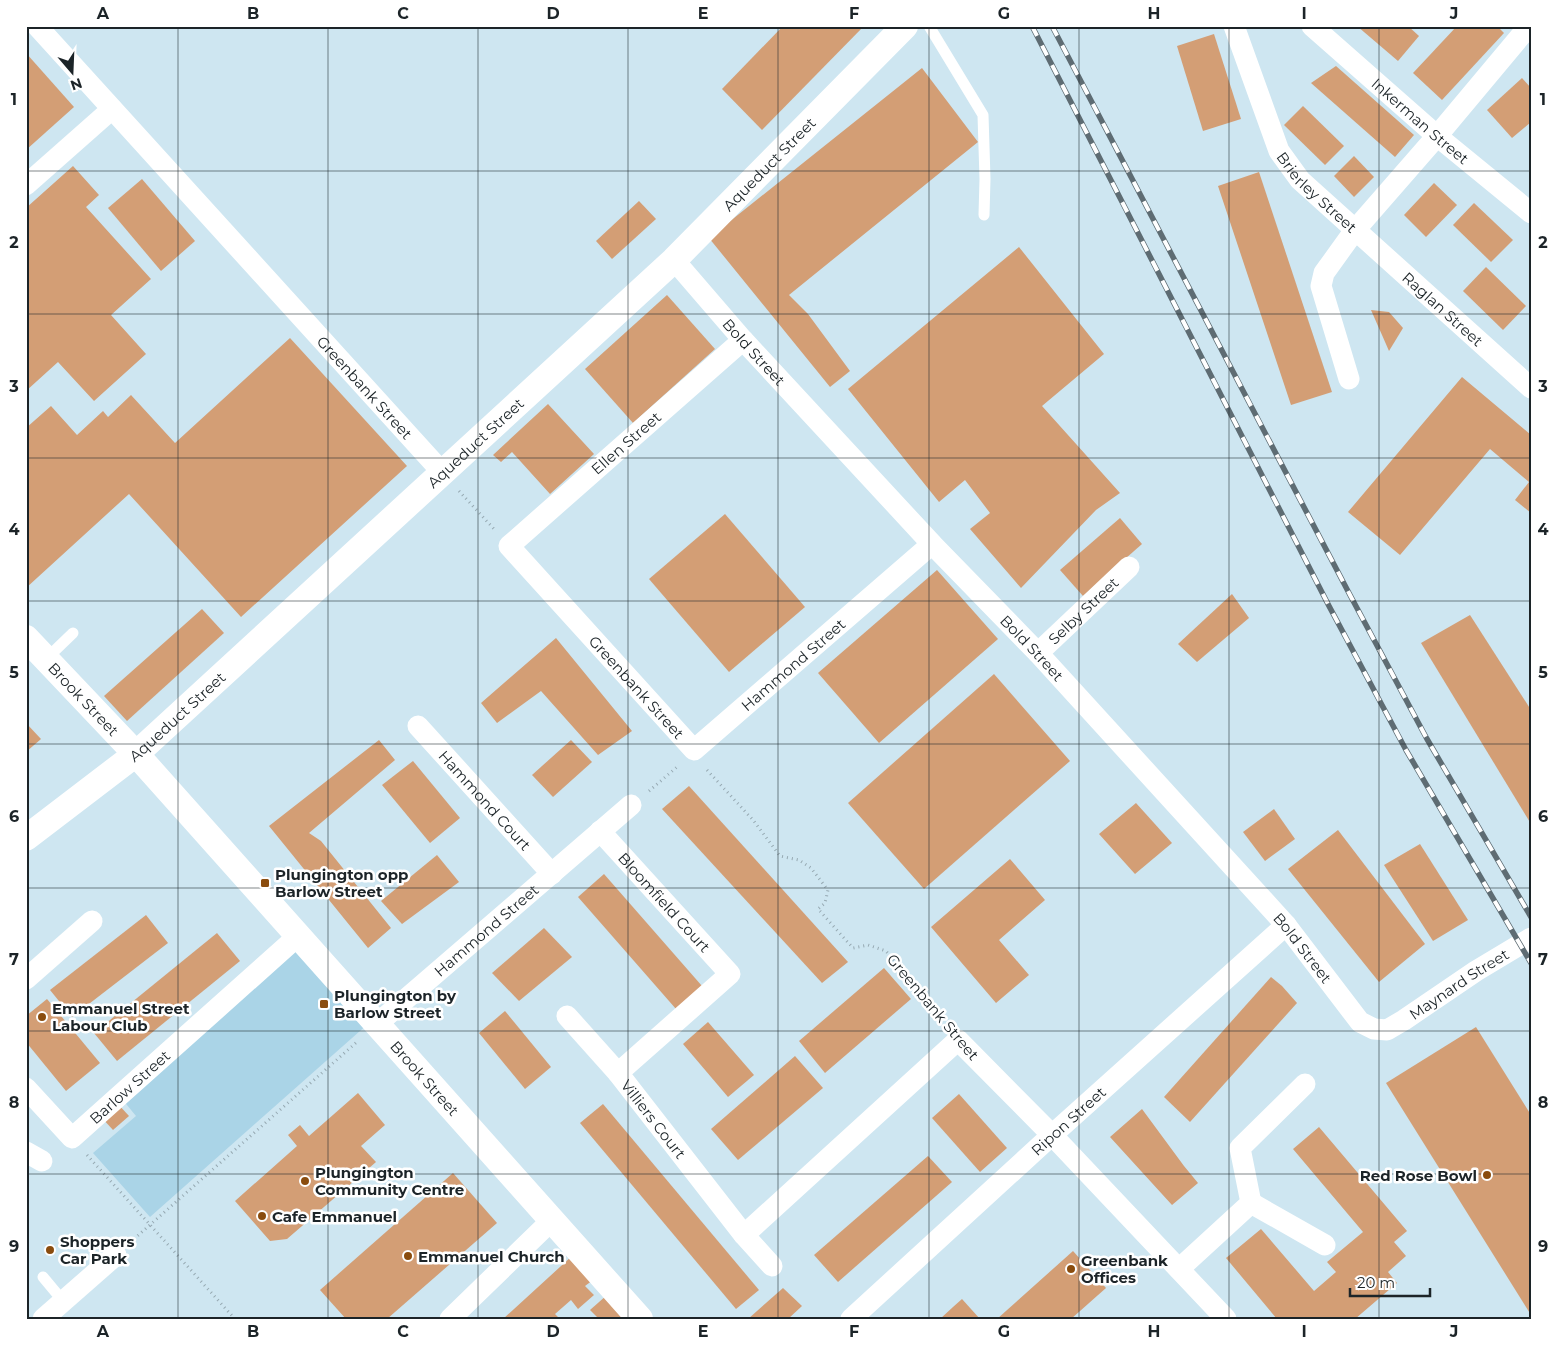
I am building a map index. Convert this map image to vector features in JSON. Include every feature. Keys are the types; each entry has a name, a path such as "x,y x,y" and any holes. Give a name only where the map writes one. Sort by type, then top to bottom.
{"street":[{"name":"Greenbank Street","path":"37,26 442,472"},
{"name":"Aqueduct Street","path":"26,838 136,754 674,260 905,26"},
{"name":"Brierley Street","path":"1234,26 1278,151 1300,180 1355,230 1331,261 1324,273 1321,286 1350,379"},
{"name":"Inkerman Street","path":"1312,26 1437,136 1531,213"},
{"path":"1355,230 1529,26"},
{"path":"26,185 112,109"},
{"name":"Raglan Street","path":"1355,230 1531,388"},
{"name":"Bold Street","path":"674,260 743,340 932,544 1038,653 1286,925 1360,1022 1374,1029 1387,1030"},
{"name":"Ellen Street","path":"509,546 743,340"},
{"name":"Hammond Street","path":"694,750 932,544"},
{"name":"Greenbank Street","path":"509,546 694,750"},
{"name":"Selby Street","path":"1038,653 1130,567"},
{"name":"Brook Street","path":"26,638 136,754 640,1319"},
{"name":"Hammond Court","path":"418,726 552,874"},
{"name":"Hammond Street","path":"377,1024 631,805"},
{"name":"Bloomfield Court","path":"600,831 730,974"},
{"path":"26,979 92,921"},
{"name":"Ripon Street","path":"851,1319 1286,925"},
{"name":"Barlow Street","path":"72,1138 298,936"},
{"name":"Maynard Street","path":"1387,1030 1476,971 1531,938"},
{"name":"Villiers Court","path":"730,974 618,1073 744,1235 772,1266"},
{"path":"567,1016 618,1073"},
{"name":"Greenbank Street","path":"958,1040 1052,1135 1226,1319"},
{"path":"744,1235 958,1040"},
{"path":"1305,1084 1240,1148 1251,1203 1325,1245"},
{"path":"26,1088 72,1138"},
{"path":"1179,1269 1251,1203"},
{"path":"450,1319 552,1220"},
{"path":"43,1319 116,1255"}],"lane":[{"path":"929,26 983,115 984,214"},
{"path":"46,659 73,633"},
{"path":"43,1277 63,1301"}],"path":[{"path":"442,472 509,546"},
{"path":"631,805 675,769 694,750"},
{"name":"Greenbank Street","path":"694,750 709,772 753,820 780,856 799,860 811,868 828,890 825,903 818,909 852,948 868,945 886,951 923,993 958,1040"},
{"path":"116,1255 377,1024"},
{"path":"72,1138 235,1319"}],"shaded area":[{"path":"299,944 369,1023 150,1217 93,1153 136,1116 122,1099"}],"building":[{"path":"783,26 864,26 762,130 722,89"},
{"path":"1357,26 1408,26 1419,36 1398,61"},
{"path":"1457,26 1497,26 1504,33 1442,100 1413,73"},
{"path":"1214,34 1241,119 1203,131 1177,46"},
{"path":"26,53 74,107 26,150"},
{"path":"1336,66 1414,135 1395,157 1311,83"},
{"path":"922,68 978,142 789,295 808,314 850,371 830,387 709,238"},
{"path":"1522,78 1531,88 1531,122 1512,138 1487,110"},
{"path":"1303,106 1344,146 1325,165 1284,125"},
{"path":"1354,156 1374,177 1354,197 1334,176"},
{"path":"73,166 99,195 86,207 151,279 111,315 146,354 94,401 58,362 26,391 26,208"},
{"path":"1259,172 1332,392 1291,405 1218,186"},
{"path":"142,179 195,241 161,271 108,208"},
{"path":"1434,183 1457,205 1426,237 1404,215"},
{"path":"639,201 656,219 612,259 596,241"},
{"path":"1474,203 1513,240 1491,262 1453,225"},
{"path":"1019,247 1104,354 1042,406 1120,493 1096,510 1021,588 970,529 990,513 965,480 939,502 848,389"},
{"path":"1486,267 1526,306 1503,330 1463,291"},
{"path":"667,295 715,349 633,423 585,369"},
{"path":"1371,310 1389,312 1403,328 1389,351"},
{"path":"290,338 407,466 241,617 129,494 26,588 26,428 51,406 77,435 103,411 108,417 131,395 175,443"},
{"path":"1462,377 1531,435 1531,513 1515,500 1529,482 1490,449 1400,555 1348,512"},
{"path":"548,404 594,454 550,494 512,452 501,462 493,455"},
{"path":"725,514 805,607 729,672 649,579"},
{"path":"1120,518 1142,544 1083,596 1060,570"},
{"path":"937,570 998,639 879,743 818,673"},
{"path":"1232,594 1249,618 1197,662 1178,644"},
{"path":"202,609 224,633 127,721 104,696"},
{"path":"1470,615 1531,710 1531,824 1421,643"},
{"path":"556,638 632,731 598,755 541,691 497,723 481,703"},
{"path":"994,674 1070,761 924,889 848,803"},
{"path":"26,723 41,739 26,752"},
{"path":"379,740 395,760 309,833 321,841 391,928 368,948 269,826"},
{"path":"571,740 592,762 553,797 532,775"},
{"path":"413,761 460,818 430,843 382,785"},
{"path":"689,786 848,962 822,983 662,809"},
{"path":"1136,803 1172,843 1135,874 1099,834"},
{"path":"1274,809 1295,839 1265,861 1243,832"},
{"path":"1338,830 1425,944 1379,982 1288,869"},
{"path":"1420,844 1468,920 1433,941 1384,865"},
{"path":"437,855 459,882 402,924 381,901"},
{"path":"1010,859 1045,900 999,940 1029,975 996,1003 931,927"},
{"path":"604,874 702,986 676,1009 578,897"},
{"path":"146,915 168,943 72,1017 50,990"},
{"path":"544,928 572,957 519,1001 492,973"},
{"path":"217,933 240,961 117,1061 94,1033"},
{"path":"884,968 911,999 825,1073 799,1041"},
{"path":"1271,977 1297,1003 1190,1122 1164,1097"},
{"path":"47,999 100,1063 66,1091 26,1042 26,1016"},
{"path":"505,1011 551,1067 525,1089 479,1033"},
{"path":"708,1022 754,1075 728,1097 683,1044"},
{"name":"Red Rose Bowl","path":"1476,1027 1531,1115 1531,1315 1386,1083"},
{"path":"795,1056 823,1088 738,1160 711,1129"},
{"name":"Plungington Community Centre","path":"358,1093 385,1125 361,1146 376,1162 287,1239 270,1241 235,1201 297,1146 288,1135 300,1125 309,1136"},
{"path":"959,1094 1007,1148 980,1172 932,1118"},
{"path":"118,1104 129,1116 113,1130 102,1118"},
{"path":"603,1104 759,1290 736,1309 580,1123"},
{"path":"1142,1109 1198,1183 1172,1205 1110,1137"},
{"path":"1319,1127 1407,1231 1394,1242 1406,1256 1388,1272 1397,1283 1355,1319 1277,1319 1226,1258 1261,1229 1314,1291 1336,1272 1327,1262 1363,1232 1293,1149"},
{"path":"928,1156 952,1182 838,1282 814,1255"},
{"name":"Emmanuel Church","path":"453,1173 497,1223 387,1319 346,1319 320,1290"},
{"name":"Greenbank Offices","path":"1073,1251 1106,1288 1071,1319 997,1319"},
{"path":"572,1256 593,1280 585,1286 594,1295 578,1309 571,1300 555,1314 560,1319 503,1319"},
{"path":"783,1288 802,1306 788,1319 748,1319"},
{"path":"607,1295 629,1319 599,1319 590,1310"},
{"path":"962,1299 980,1319 940,1319 953,1307"}],"railway":[{"path":"1032,26 1329,606 1406,750 1531,963"},
{"path":"1052,26 1427,739 1531,917"}],"place":[{"name":"Plungington opp Barlow Street","path":"265,883"},
{"name":"Plungington by Barlow Street","path":"324,1004"},
{"name":"Emmanuel Street Labour Club","path":"42,1017"},
{"name":"Red Rose Bowl","path":"1487,1175"},
{"name":"Plungington Community Centre","path":"305,1181"},
{"name":"Cafe Emmanuel","path":"262,1216"},
{"name":"Shoppers Car Park","path":"50,1250"},
{"name":"Emmanuel Church","path":"408,1256"},
{"name":"Greenbank Offices","path":"1071,1269"}]}
